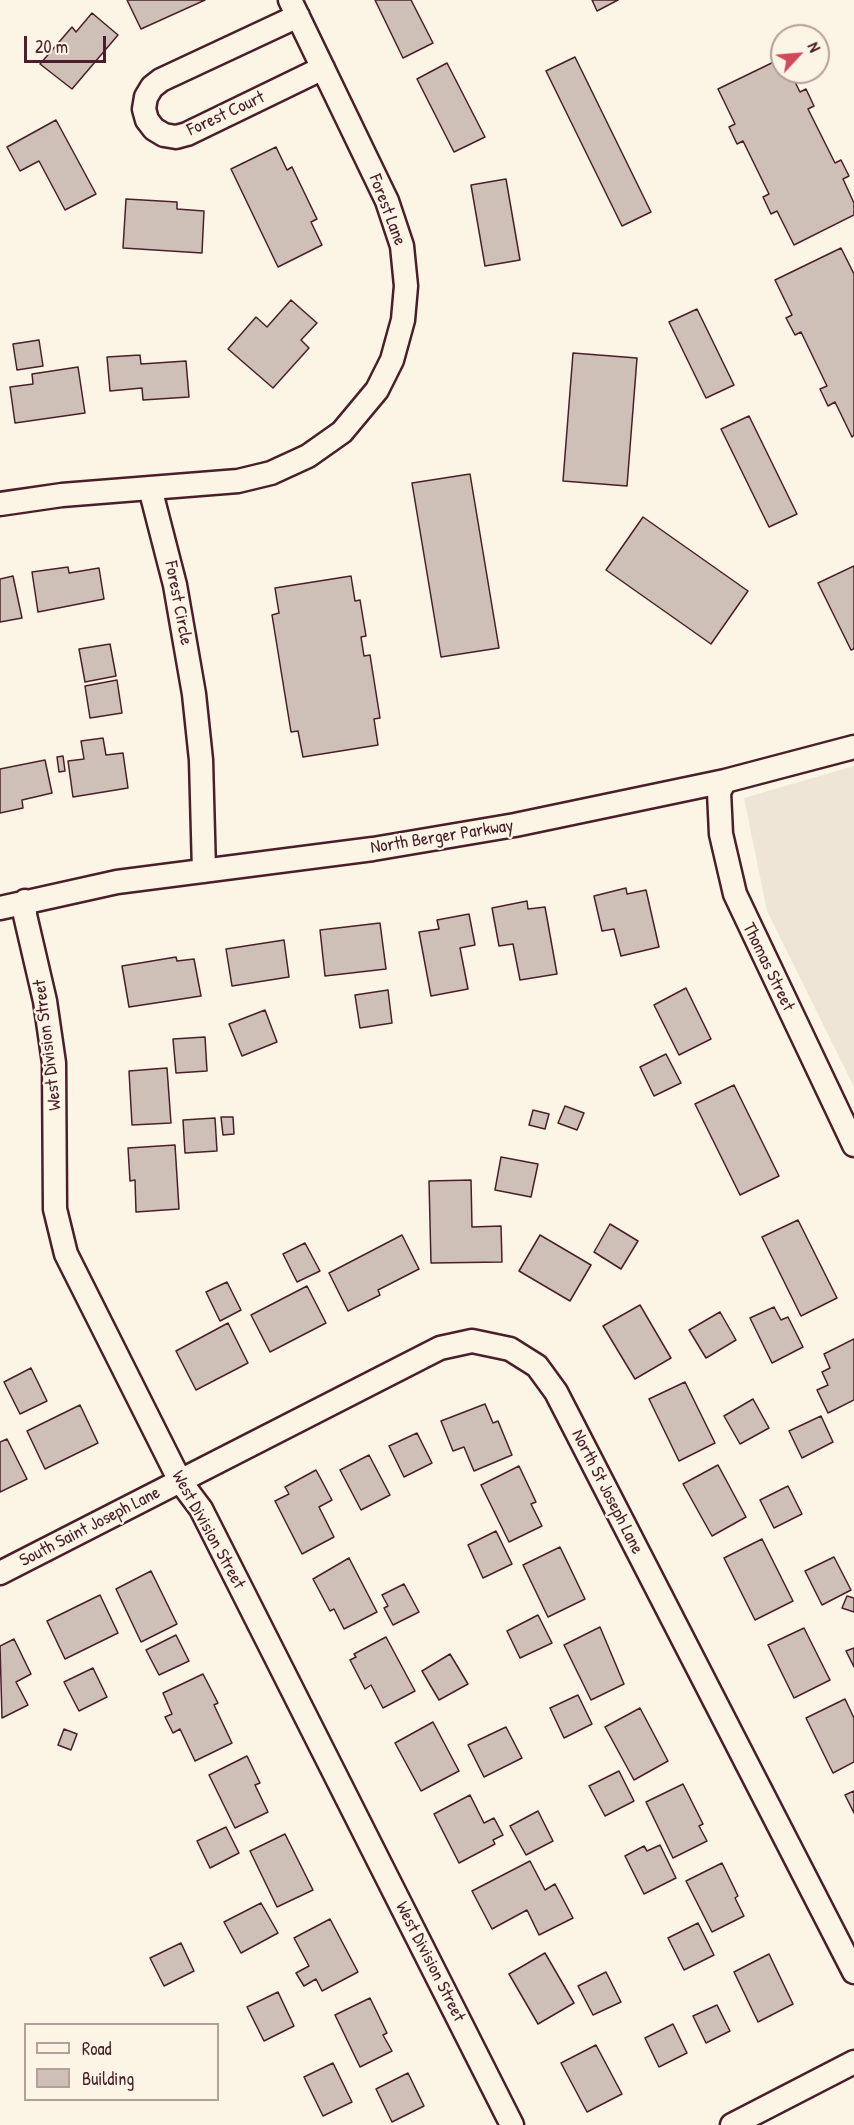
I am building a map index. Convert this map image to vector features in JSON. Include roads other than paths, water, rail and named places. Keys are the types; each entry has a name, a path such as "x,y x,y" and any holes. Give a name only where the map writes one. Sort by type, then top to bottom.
{"street":[{"name":"Forest Lane","path":"150,488 251,478 271,473 308,456 342,432 356,417 377,390 392,360 405,307 406,266 402,246 387,201 294,8"},
{"name":"Forest Court","path":"294,8 161,80 152,87 146,97 144,109 147,120 154,129 164,135 176,137 187,134 323,68"},
{"path":"0,504 62,495 150,488"},
{"name":"Forest Circle","path":"150,488 175,585 194,694 201,760 204,871"},
{"name":"North Berger Parkway","path":"0,908 117,882 373,849 481,831 725,781 854,747"},
{"name":"Thomas Street","path":"725,781 719,792 721,834 735,894 854,1145"},
{"name":"West Division Street","path":"25,901 25,915 45,1001 54,1063 55,1209 70,1266 180,1481 201,1509 512,2125"},
{"name":"North St Joseph Lane","path":"180,1481 447,1346 472,1341 491,1343 526,1358 545,1376 556,1392 854,1972"},
{"name":"South Saint Joseph Lane","path":"0,1573 180,1481"},
{"path":"732,2125 854,2062"}]}
